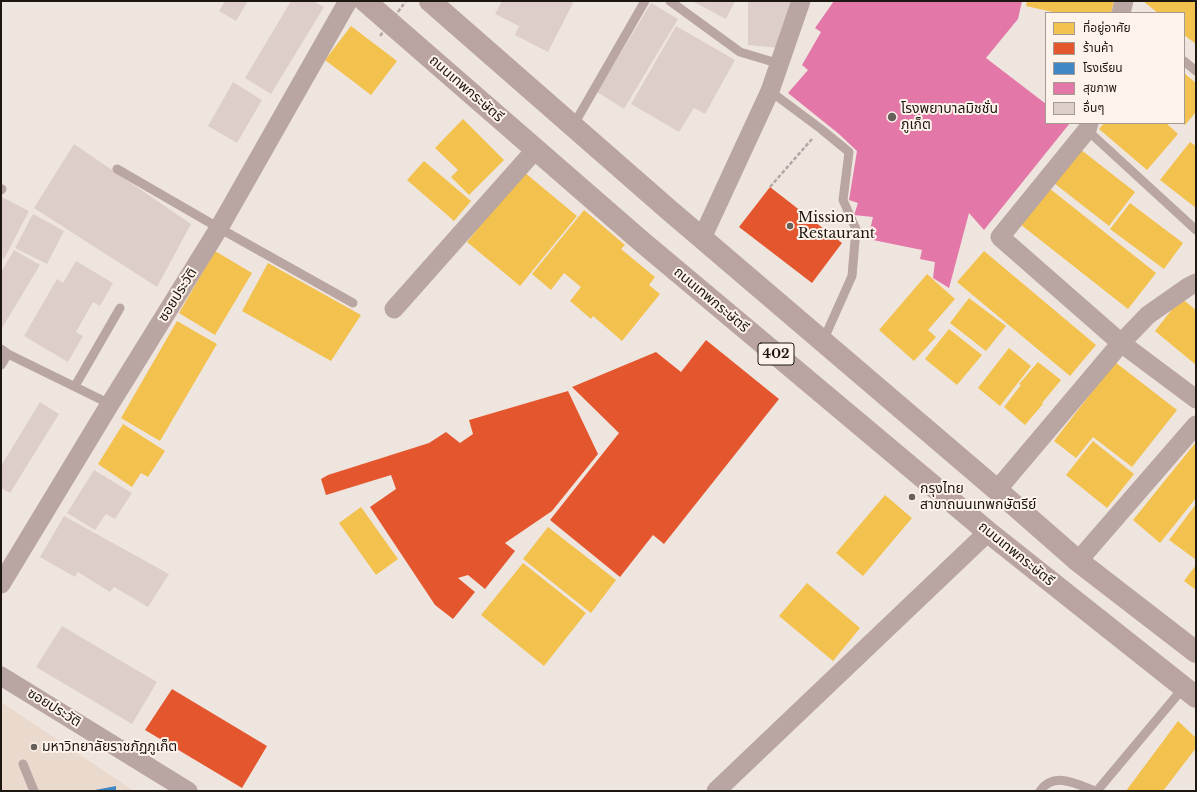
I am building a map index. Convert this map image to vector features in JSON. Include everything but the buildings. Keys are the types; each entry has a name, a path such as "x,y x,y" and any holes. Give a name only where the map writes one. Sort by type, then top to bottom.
{"main road":[{"name":"ถนนเทพกระษัตรี","path":"365,1 641,241 988,532 1190,692"},
{"name":"402","path":"430,1 702,238 1078,561 1196,652"}],"street":[{"name":"ซอยประวัติ","path":"1,584 219,228 348,1"},
{"path":"702,238 770,92 801,1"},
{"path":"1088,127 1000,237 1122,343 1196,399"},
{"path":"394,309 536,150"},
{"path":"996,490 1122,343 1148,315 1196,283"},
{"path":"1078,561 1196,425"},
{"path":"716,791 988,532"},
{"name":"ซอยประวัติ","path":"1,676 188,791"}],"lane":[{"path":"573,126 645,1"},
{"path":"670,1 740,52 780,64"},
{"path":"1185,62 1196,71"},
{"path":"770,92 849,152 843,200 856,229 852,276 822,341"},
{"path":"1088,127 1196,230"},
{"path":"117,168 219,228 353,303"},
{"path":"75,386 120,308"},
{"path":"1,365 4,352 110,404"},
{"path":"1040,791 1043,787 1055,780 1067,780 1096,791 1190,692"},
{"path":"23,764 34,791"}],"path":[{"path":"380,36 406,1"},
{"path":"770,187 820,129"}],"shaded area":[{"name":"มหาวิทยาลัยราชภัฏภูเก็ต","path":"1,702 134,791 1,791"}],"place":[{"name":"โรงพยาบาลมิชชั่น ภูเก็ต","path":"892,117"},
{"name":"Mission Restaurant","path":"790,226"},
{"name":"กรุงไทย สาขาถนนเทพกษัตรีย์","path":"912,497"},
{"name":"มหาวิทยาลัยราชภัฏภูเก็ต","path":"34,747"}]}
